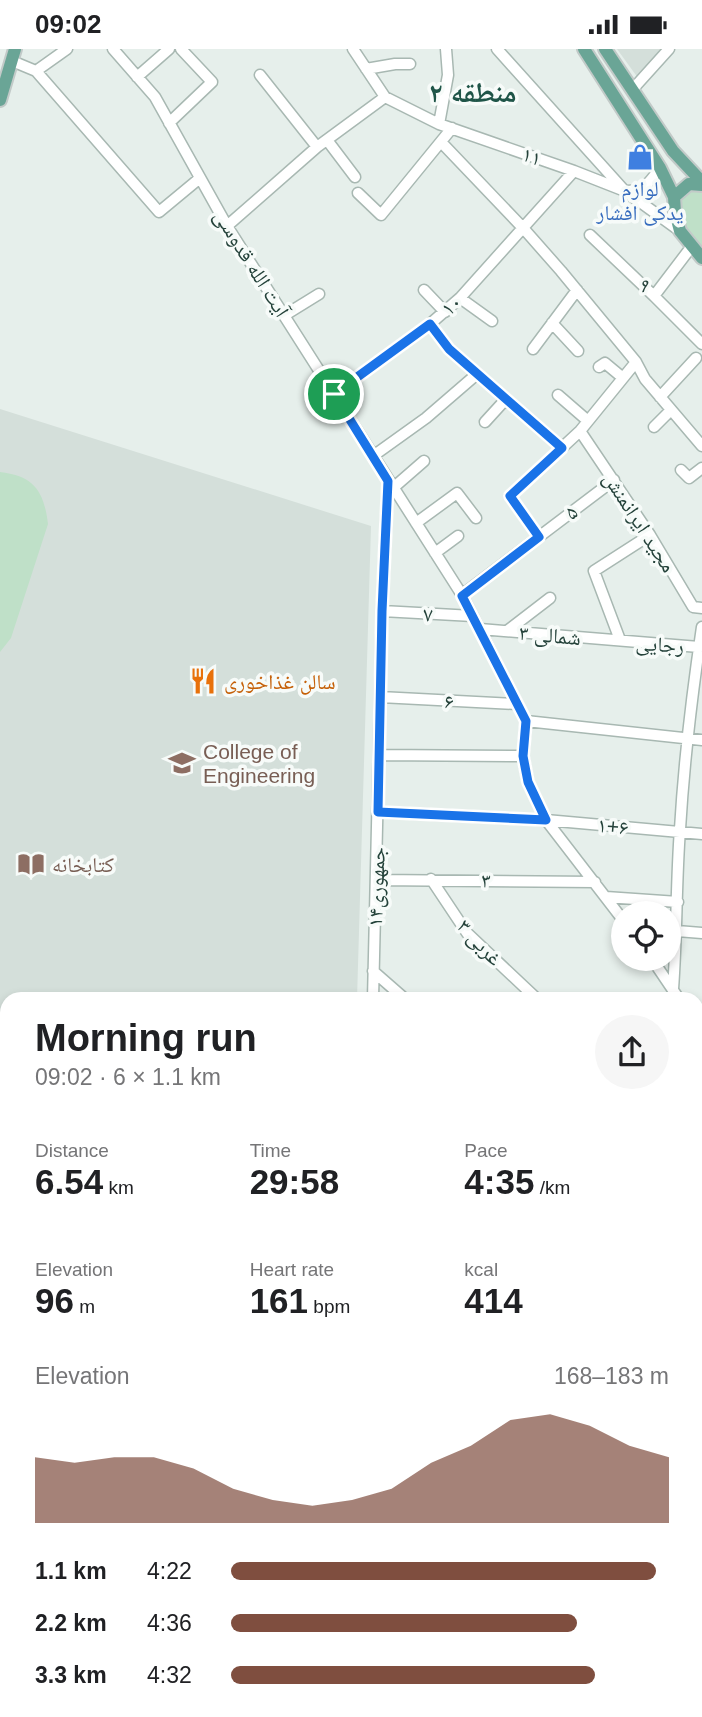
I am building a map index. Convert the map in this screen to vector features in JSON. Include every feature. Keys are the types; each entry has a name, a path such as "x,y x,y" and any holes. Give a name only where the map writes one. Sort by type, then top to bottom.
{"main road":[{"path":"584,49 660,168 674,197 674,212 680,231 702,258"},
{"path":"605,49 673,151 702,183"},
{"path":"0,100 14,55"},
{"path":"674,197 689,184 702,183"}],"street":[{"path":"36,71 67,49"},
{"name":"آیت الله قدوسی","path":"113,49 155,97 227,226 462,596 526,721"},
{"path":"137,77 169,49"},
{"path":"169,123 212,82 181,49"},
{"path":"227,226 317,147 384,97 353,49"},
{"path":"439,124 448,75 446,49"},
{"path":"497,49 625,191 643,188 660,168"},
{"path":"632,90 669,49"},
{"path":"14,55 36,71 159,212 200,178"},
{"path":"366,69 410,64"},
{"path":"260,75 317,147"},
{"name":"۱۱","path":"384,97 439,124 625,191 680,231"},
{"path":"358,194 381,215 452,128"},
{"path":"327,139 355,177"},
{"path":"440,142 524,229 577,290 636,362 645,379 702,446"},
{"name":"۱۰","path":"334,394 430,324 460,298 574,171"},
{"name":"۹","path":"590,235 654,296 692,246"},
{"path":"424,290 445,311"},
{"path":"533,349 577,290"},
{"path":"285,316 319,294"},
{"path":"654,296 702,344"},
{"path":"460,298 492,321"},
{"path":"552,323 578,351"},
{"path":"430,324 449,349 562,448"},
{"path":"660,397 696,358"},
{"path":"599,367 605,362 623,378"},
{"path":"539,537 510,496 580,431 636,362"},
{"path":"373,456 426,418 477,374"},
{"path":"558,395 589,421"},
{"path":"485,422 506,399"},
{"path":"654,427 671,410"},
{"name":"مجید ایرانمنش","path":"580,431 650,535 693,607 702,608"},
{"path":"391,484 424,461"},
{"path":"681,470 689,478 702,468"},
{"name":"۵","path":"462,596 614,480"},
{"name":"جمهوری۱۴","path":"373,992 382,611 391,484"},
{"path":"416,523 457,493 476,518"},
{"path":"620,641 594,571 650,535"},
{"path":"435,553 458,536"},
{"path":"507,631 551,598"},
{"name":"۷","path":"382,611 473,616"},
{"path":"678,901 686,739 702,627"},
{"name":"۳ شمالی","path":"480,629 620,641"},
{"name":"رجایی","path":"620,641 699,647"},
{"name":"۶","path":"380,697 517,704"},
{"path":"611,904 546,820 528,782 523,756 526,721 702,740"},
{"path":"379,755 523,756"},
{"name":"۱+۶","path":"378,812 546,820 680,831"},
{"path":"680,831 702,834"},
{"name":"۳ غربی","path":"431,879 467,933 530,992"},
{"name":"۳","path":"377,880 595,882"},
{"path":"606,897 664,901"},
{"path":"681,931 702,933"},
{"path":"373,971 397,992"},
{"path":"660,971 675,992"},
{"path":"673,989 674,971"}],"shaded area":[{"path":"617,49 663,49 638,78"},
{"name":"College of Engineering","path":"0,409 371,526 357,992 0,992"}],"green space":[{"path":"691,191 702,191 702,248 689,231 682,215 681,200"},
{"path":"0,472 21,477 35,487 44,503 48,524 11,638 0,652"}],"place":[{"name":"لوازم یدکی افشار","path":"640,157"},
{"name":"سالن غذاخوری","path":"203,681"},
{"name":"College of Engineering","path":"182,763"},
{"name":"کتابخانه","path":"31,864"}],"district":[{"name":"منطقه ۲","path":"473,92"}],"route":[{"path":"430,324 449,349 562,448 510,496 539,537 462,596 526,721 523,756 528,782 546,820 378,812 388,481 334,394 430,324"}]}
